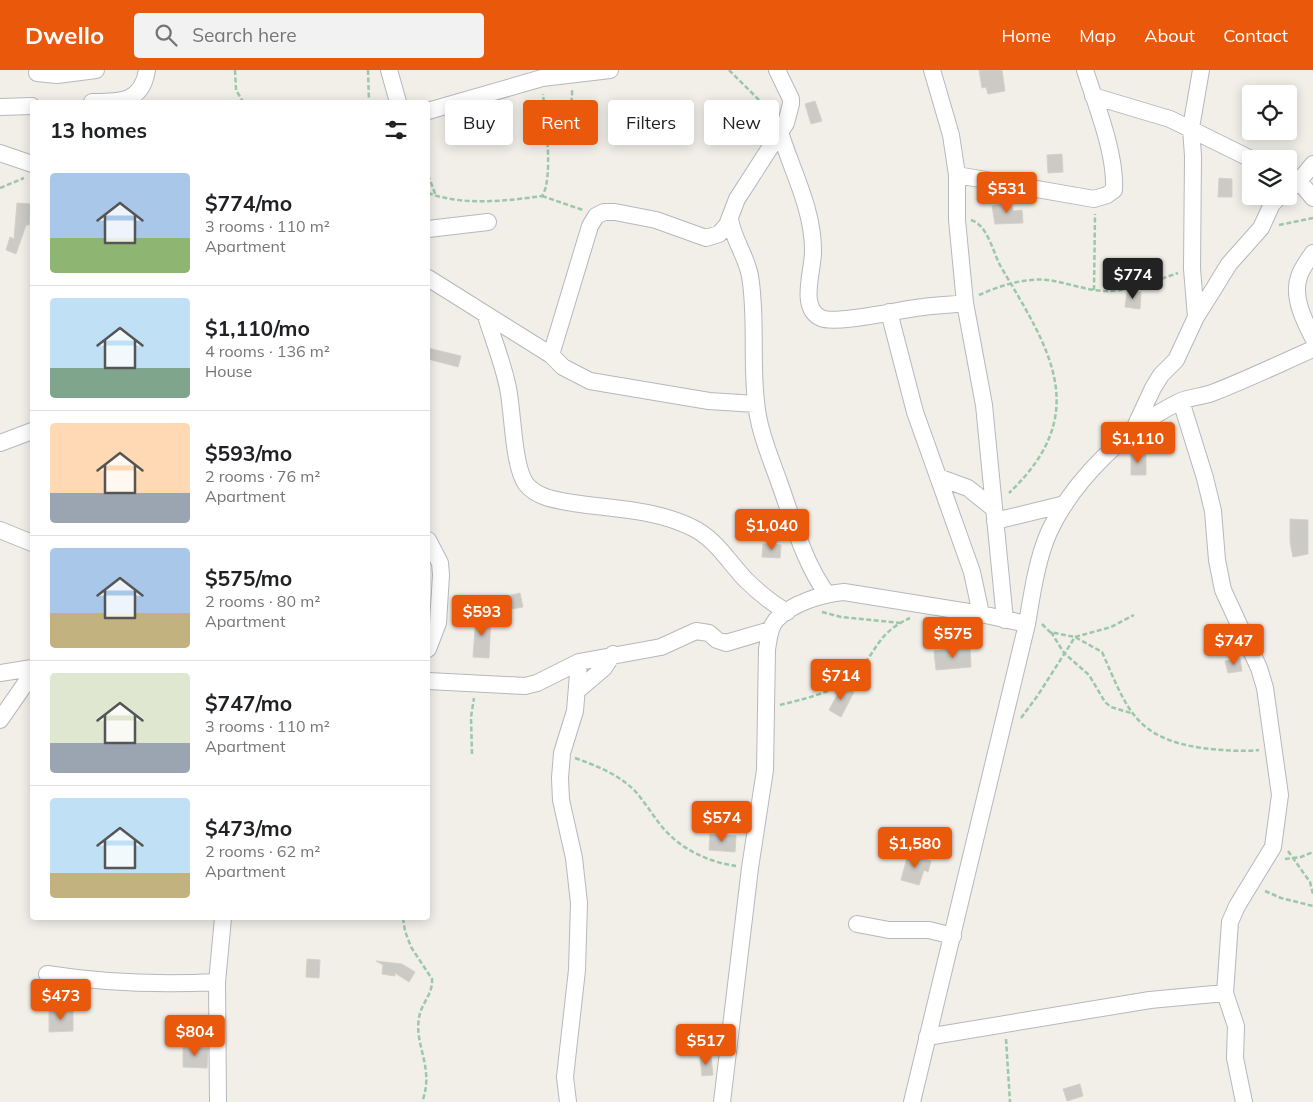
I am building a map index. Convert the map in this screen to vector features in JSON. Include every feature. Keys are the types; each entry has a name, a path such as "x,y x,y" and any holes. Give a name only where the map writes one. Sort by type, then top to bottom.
{"street":[{"path":"37,73 57,75 96,70"},
{"path":"124,100 135,96 145,78 154,70"},
{"path":"389,70 397,100"},
{"path":"430,110 542,78 610,70"},
{"path":"551,355 590,226 596,216 604,212 638,215 706,238 719,234 730,219 737,199 783,128 792,104 777,70"},
{"path":"932,70 951,135 957,176 957,220 965,303 984,404 1005,620"},
{"path":"957,176 1094,199 1107,195 1114,190 1114,177 1085,70"},
{"path":"1196,316 1192,269 1193,156 1191,128 1201,70"},
{"path":"1093,96 1191,128 1242,154"},
{"path":"0,107 30,106"},
{"path":"783,128 811,226 813,251 809,291 813,311 818,316 830,320 965,303"},
{"path":"0,153 30,170"},
{"path":"1297,178 1313,164"},
{"path":"1297,186 1313,198"},
{"path":"1132,433 1159,378 1176,360 1196,316 1229,264 1261,228 1272,205"},
{"path":"730,219 746,258 750,276 753,304 756,404 768,449 797,533 813,573 827,594"},
{"path":"430,230 488,222"},
{"path":"1313,253 1299,277 1297,291 1300,309 1313,338"},
{"path":"430,279 551,355 563,367 590,381 700,400 756,404"},
{"path":"889,312 915,412 972,572 981,614"},
{"path":"486,316 508,384 518,467 526,484 539,495 555,500 642,512 694,528 708,537 730,559 744,578 770,602 786,612"},
{"path":"912,1102 1002,733 1037,570 1049,532 1065,504 1100,461 1156,415 1181,401 1211,393 1313,349"},
{"path":"1181,401 1200,459 1213,511 1217,560 1223,590 1259,668 1265,688 1280,806 1274,826 1273,847 1237,906 1230,922 1224,993 1236,1026 1235,1058 1244,1102"},
{"path":"0,443 30,432"},
{"path":"938,476 968,488 994,515"},
{"path":"994,515 1065,504"},
{"path":"0,530 30,541"},
{"path":"430,544 440,563 441,575 438,623 430,644"},
{"path":"722,1102 750,868 765,770 767,649 770,630 786,612 827,594 860,594 981,614 1005,620 1028,617"},
{"path":"430,681 525,686 537,683 579,662 613,654 661,647 696,631 710,633 717,640 726,643 770,630"},
{"path":"577,690 604,668 613,654"},
{"path":"568,1102 565,1077 577,970 579,903 574,858 561,800 562,753 573,721 579,662"},
{"path":"0,673 30,668"},
{"path":"0,720 30,677"},
{"path":"218,1102 217,982 223,920"},
{"path":"857,924 889,930 929,930 953,936"},
{"path":"47,974 86,980 126,983 182,984 217,982"},
{"path":"927,1036 1150,1000 1224,993"}],"path":[{"path":"235,70 236,90 242,100"},
{"path":"368,70 368,100"},
{"path":"730,70 783,128"},
{"path":"570,74 571,100"},
{"path":"542,78 544,100"},
{"path":"542,196 546,190 547,145"},
{"path":"0,188 30,170"},
{"path":"430,180 436,196"},
{"path":"430,194 436,196 488,200 542,196 596,216"},
{"path":"1094,199 1094,290"},
{"path":"1261,228 1313,218"},
{"path":"957,220 968,220 981,226 1043,343 1052,367 1058,393 1057,414 1051,435 1042,451 994,515"},
{"path":"965,303 986,292 1012,283 1051,280 1094,290 1115,290 1192,269"},
{"path":"805,603 818,610 841,617 900,622"},
{"path":"766,708 815,695 847,681 886,633 900,622 938,608"},
{"path":"1002,733 1029,708 1075,637 1111,627 1134,615"},
{"path":"1028,617 1050,632 1064,653 1089,675 1104,702 1119,711 1133,714"},
{"path":"1050,632 1075,637 1102,652 1109,671 1133,714 1143,725 1161,738 1173,742 1220,750 1250,751 1274,748"},
{"path":"472,754 472,707 480,683"},
{"path":"562,753 610,772 622,780 636,792 669,834 684,848 728,865 750,868"},
{"path":"1274,826 1292,858 1310,882 1313,894"},
{"path":"1292,858 1313,852"},
{"path":"1251,882 1281,898 1313,906"},
{"path":"403,920 411,947 432,978 432,987 419,1017 418,1027 427,1075 422,1102"},
{"path":"1006,1024 1010,1102"}],"building":[{"path":"979,70 1002,70 1005,91 988,94 986,87 982,88"},
{"path":"815,101 822,121 811,124 805,104"},
{"path":"1062,154 1063,172 1048,173 1047,155"},
{"path":"1219,178 1232,179 1232,197 1218,197"},
{"path":"1011,202 1013,211 1022,210 1023,223 995,224 992,206"},
{"path":"17,203 30,204 29,225 26,225 16,254 6,250 10,237 14,239"},
{"path":"1127,291 1141,292 1140,309 1125,307"},
{"path":"430,348 461,356 458,367 430,360"},
{"path":"1131,454 1146,454 1146,475 1131,475"},
{"path":"1290,519 1308,520 1308,554 1293,557 1290,542"},
{"path":"763,544 781,545 780,558 762,557"},
{"path":"520,593 523,607 506,610 503,597"},
{"path":"476,615 491,616 489,658 473,657"},
{"path":"970,648 971,667 936,670 934,651"},
{"path":"1240,658 1242,671 1228,673 1225,661"},
{"path":"842,686 854,692 841,717 829,710"},
{"path":"710,834 736,836 735,852 709,850"},
{"path":"908,854 931,861 928,872 924,870 919,885 901,880"},
{"path":"307,959 320,960 319,978 306,977"},
{"path":"376,961 402,964 415,972 409,982 395,973 395,976 382,974 383,965"},
{"path":"73,1010 73,1031 49,1032 49,1011"},
{"path":"183,1047 208,1048 207,1068 183,1067"},
{"path":"711,1056 713,1075 702,1076 700,1057"},
{"path":"1080,1084 1083,1096 1067,1101 1063,1089"}]}
